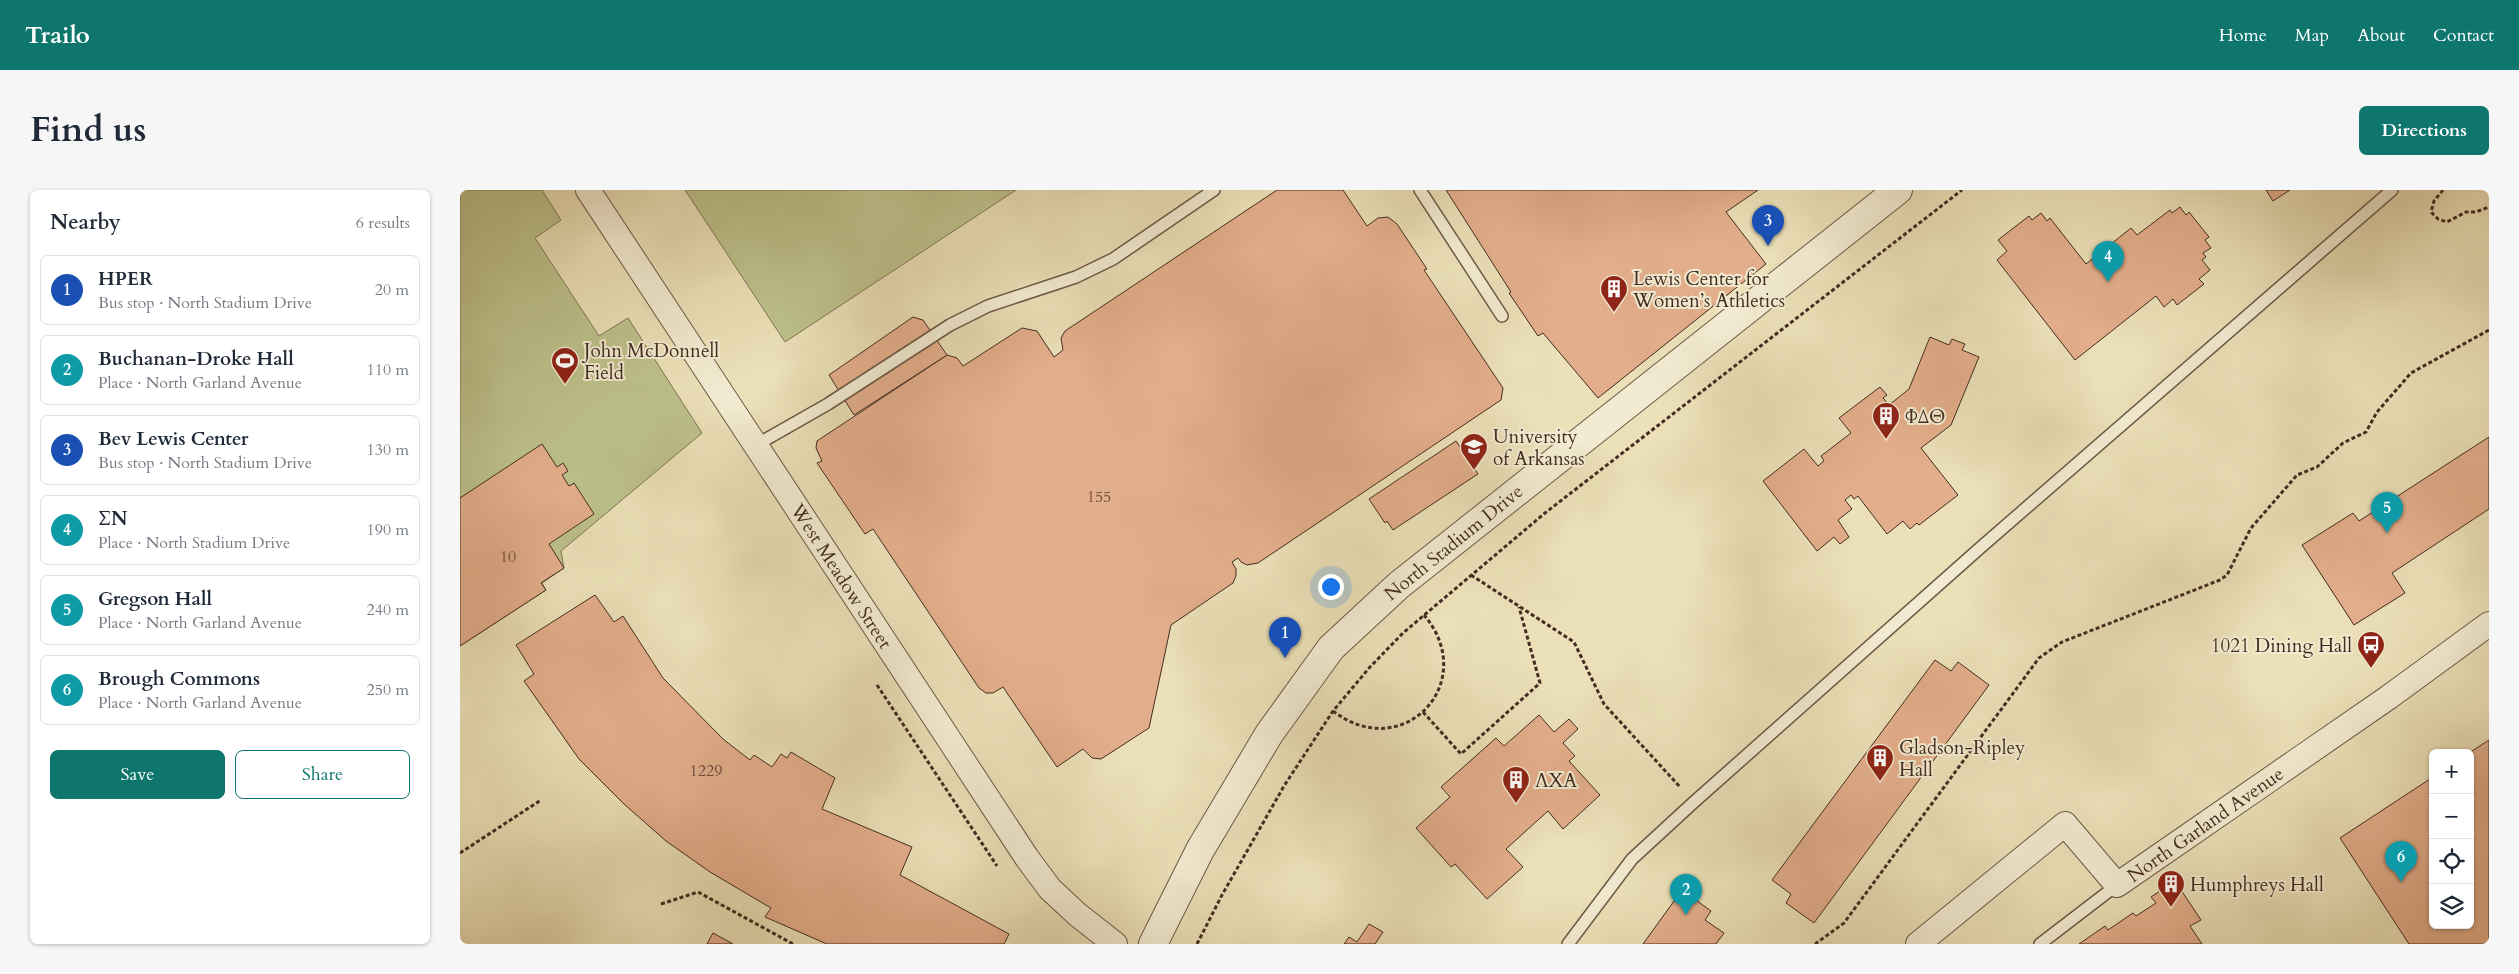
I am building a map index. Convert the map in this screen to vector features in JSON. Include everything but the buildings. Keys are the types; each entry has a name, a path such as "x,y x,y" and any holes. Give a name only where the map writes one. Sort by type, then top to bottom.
{"street":[{"name":"West Meadow Street","path":"588,190 1027,858 1050,889 1078,915 1115,944"},
{"name":"North Stadium Drive","path":"1153,944 1200,850 1269,734 1331,648 1406,579 1898,190"},
{"name":"North Garland Avenue","path":"1918,944 2065,824 2117,885 2389,697 2489,624"}],"lane":[{"path":"756,445 828,404 950,325 988,306 1076,277 1113,259 1214,190"},
{"path":"1420,190 1502,316"},
{"path":"1568,944 1632,859 1694,802 1980,548 2392,190"},
{"path":"2040,944 2117,885"}],"path":[{"path":"1197,944 1222,895 1284,786 1333,711 1370,666 1424,616 1552,507 1962,190"},
{"path":"2443,190 2434,201 2431,212 2438,219 2447,222 2466,212 2476,212 2489,207"},
{"path":"1815,944 1844,923 2039,658 2062,642 2220,580 2227,575 2252,528 2297,475 2318,467 2343,443 2366,432 2377,412 2411,373 2489,330"},
{"path":"1471,575 1574,642 1604,704 1670,777"},
{"path":"1423,712 1461,754 1540,683 1519,606"},
{"path":"1333,711 1350,722 1373,729 1400,726 1423,712 1442,684 1444,669 1437,635 1424,616"},
{"path":"877,685 1002,873"},
{"path":"460,852 541,800"},
{"path":"661,904 698,892 793,944"}],"green space":[{"name":"John McDonnell Field","path":"460,190 542,190 561,220 535,238 599,336 628,318 702,433 561,551 564,568 542,583 546,590 460,646"},
{"path":"685,190 1016,190 785,342"}],"place":[{"name":"Bev Lewis Center","path":"1768,246"},
{"name":"ΣΝ","path":"2108,282"},
{"name":"Lewis Center for Women’s Athletics","path":"1614,313"},
{"name":"John McDonnell Field","path":"565,385"},
{"name":"ΦΔΘ","path":"1886,440"},
{"name":"University of Arkansas","path":"1474,471"},
{"name":"Gregson Hall","path":"2387,533"},
{"name":"HPER","path":"1285,658"},
{"name":"1021 Dining Hall","path":"2371,669"},
{"name":"Gladson-Ripley Hall","path":"1880,782"},
{"name":"ΛΧΑ","path":"1516,804"},
{"name":"Brough Commons","path":"2401,882"},
{"name":"Humphreys Hall","path":"2171,908"},
{"name":"Buchanan-Droke Hall","path":"1686,915"}]}
